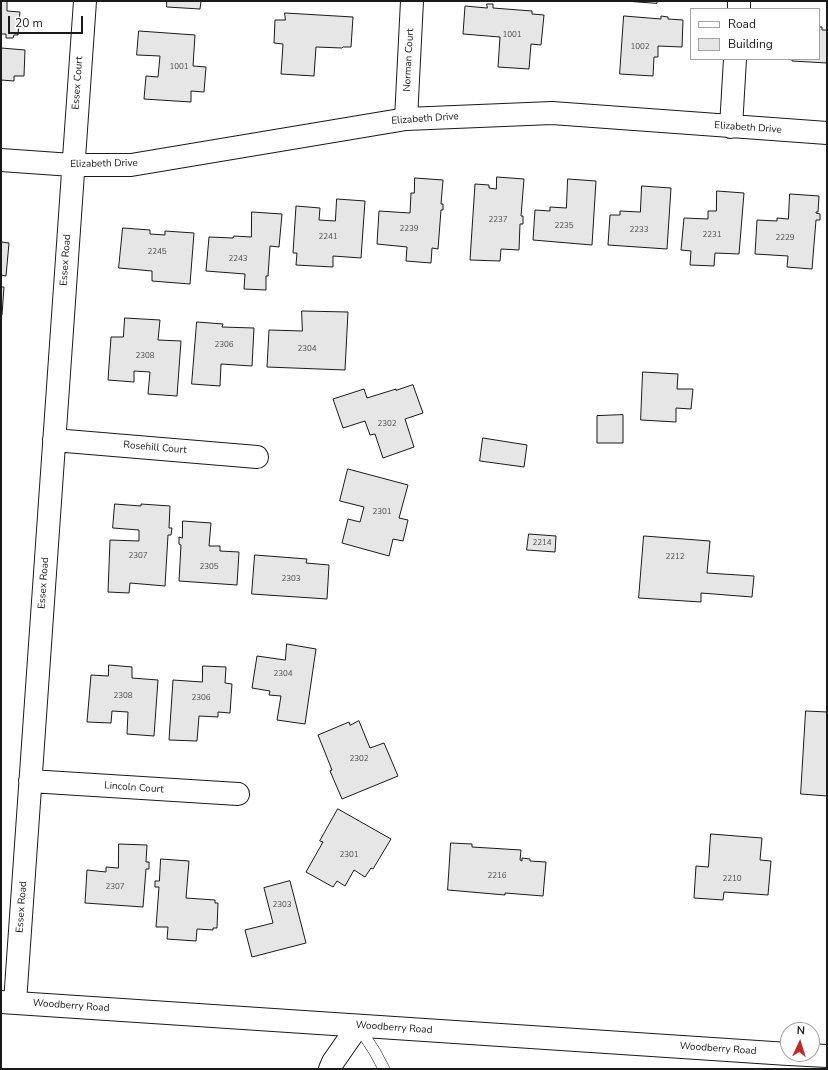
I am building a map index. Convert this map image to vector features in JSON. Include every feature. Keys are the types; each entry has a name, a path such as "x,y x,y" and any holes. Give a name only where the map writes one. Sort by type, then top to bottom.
{"street":[{"name":"Essex Court","path":"72,165 85,1"},
{"name":"Norman Court","path":"406,119 412,1"},
{"path":"731,127 735,60"},
{"name":"Elizabeth Drive","path":"1,160 72,165 132,165 406,119 552,113 827,133"},
{"name":"Essex Road","path":"8,1002 30,781 72,165"},
{"name":"Rosehill Court","path":"54,440 257,457"},
{"name":"Lincoln Court","path":"30,781 238,794"},
{"name":"Woodberry Road","path":"8,1002 780,1053"},
{"path":"330,1069 333,1062 358,1026"}],"lane":[{"path":"358,1026 384,1069"}],"building":[{"path":"1,1 7,1 7,11 20,12 18,35 14,35 13,38 6,38 6,34 1,34"},
{"path":"167,1 201,1 200,9 167,7"},
{"path":"625,1 657,1 657,3"},
{"path":"487,4 493,4 493,8 532,11 532,14 544,15 541,45 531,44 529,69 498,67 500,37 463,34 465,6 487,8"},
{"path":"285,13 353,17 351,47 316,47 314,76 281,74 283,44 274,43 275,20 285,20"},
{"path":"624,16 661,19 661,16 668,17 668,19 683,20 682,47 658,46 658,57 654,57 653,76 620,74"},
{"path":"820,27 822,27 822,30 827,30 827,63 792,61 820,60"},
{"path":"139,31 195,35 193,66 206,67 204,92 191,91 191,102 144,99 146,76 158,77 160,56 137,55"},
{"path":"1,48 25,50 24,76 14,76 14,81 1,80"},
{"path":"497,177 524,179 521,216 523,216 523,224 520,224 519,250 501,249 500,261 470,260 475,184 489,185 489,188 496,189"},
{"path":"415,178 443,180 441,204 443,204 443,210 441,210 438,249 432,248 431,263 406,261 407,247 377,244 379,211 410,213 411,193 414,193"},
{"path":"568,179 596,181 592,245 533,240 535,210 550,211 550,207 566,208"},
{"path":"642,186 671,188 667,249 608,245 610,215 620,215 620,211 640,212"},
{"path":"717,191 744,193 739,254 715,253 714,266 690,265 691,251 681,250 684,218 708,219 708,211 716,211"},
{"path":"790,194 819,196 818,212 816,213 820,214 820,220 816,220 812,269 787,267 788,256 755,254 757,220 777,221 777,218 788,219"},
{"path":"337,199 365,201 361,258 333,256 333,267 296,265 297,253 293,253 296,206 320,208 319,220 335,221"},
{"path":"252,212 282,214 279,247 270,246 268,276 266,276 266,290 244,289 245,274 206,271 209,237 251,237"},
{"path":"123,228 150,230 150,234 165,235 165,231 194,233 190,284 152,281 152,271 119,268"},
{"path":"1,242 9,243 6,276 1,275"},
{"path":"1,287 4,287 2,315 1,315"},
{"path":"302,311 348,312 345,370 267,367 269,330 302,331"},
{"path":"125,318 160,320 158,340 181,341 177,396 148,394 150,372 134,371 134,382 108,380 111,337 123,337"},
{"path":"197,322 223,324 222,327 254,328 252,366 221,364 220,386 192,384"},
{"path":"643,372 678,374 677,389 693,389 691,409 676,408 676,422 641,420"},
{"path":"413,385 423,413 405,419 414,447 383,458 375,434 370,435 365,421 343,428 333,399 364,389 367,398"},
{"path":"623,415 623,443 597,443 597,416"},
{"path":"483,438 527,445 524,467 480,461"},
{"path":"348,469 408,485 399,518 408,520 403,541 393,539 389,556 342,543 348,519 360,522 364,507 340,501"},
{"path":"115,504 170,506 169,528 172,528 171,535 168,535 165,586 130,583 129,593 108,592 110,540 139,541 139,530 113,528"},
{"path":"183,521 211,523 209,546 220,546 220,551 239,552 237,585 179,581 181,545 179,544 179,537 182,538"},
{"path":"529,534 556,536 555,552 527,550"},
{"path":"644,536 710,541 707,573 754,576 752,597 701,593 701,602 639,598"},
{"path":"255,555 307,559 306,563 329,565 327,599 252,594"},
{"path":"287,644 316,649 305,724 277,720 281,696 269,695 270,691 252,688 257,656 285,660"},
{"path":"109,665 132,667 132,678 158,680 154,736 127,734 128,712 112,711 111,723 87,722 91,675 108,676"},
{"path":"203,666 226,667 225,683 232,684 230,713 218,712 218,717 199,716 197,741 169,740 173,680 202,682"},
{"path":"806,711 827,712 827,796 801,794"},
{"path":"359,721 370,748 384,743 398,776 342,799 330,771 332,770 318,735 349,722 350,725"},
{"path":"338,809 391,839 373,869 371,868 365,877 354,870 345,886 337,881 333,887 306,872 323,842 320,841"},
{"path":"711,834 762,838 760,860 771,861 768,895 724,892 723,900 694,898 696,866 708,867"},
{"path":"451,843 472,844 472,847 521,850 520,860 522,861 522,858 530,859 530,861 546,862 543,896 505,893 505,895 448,890"},
{"path":"119,844 147,845 146,862 149,862 149,869 146,869 143,907 85,903 87,870 106,872 106,867 118,868"},
{"path":"161,859 189,861 186,898 215,900 215,903 218,903 217,928 213,928 213,930 197,929 196,941 167,939 168,927 156,927 159,887 155,887 155,881 159,881"},
{"path":"290,881 306,943 252,957 245,930 273,923 264,888"}]}
